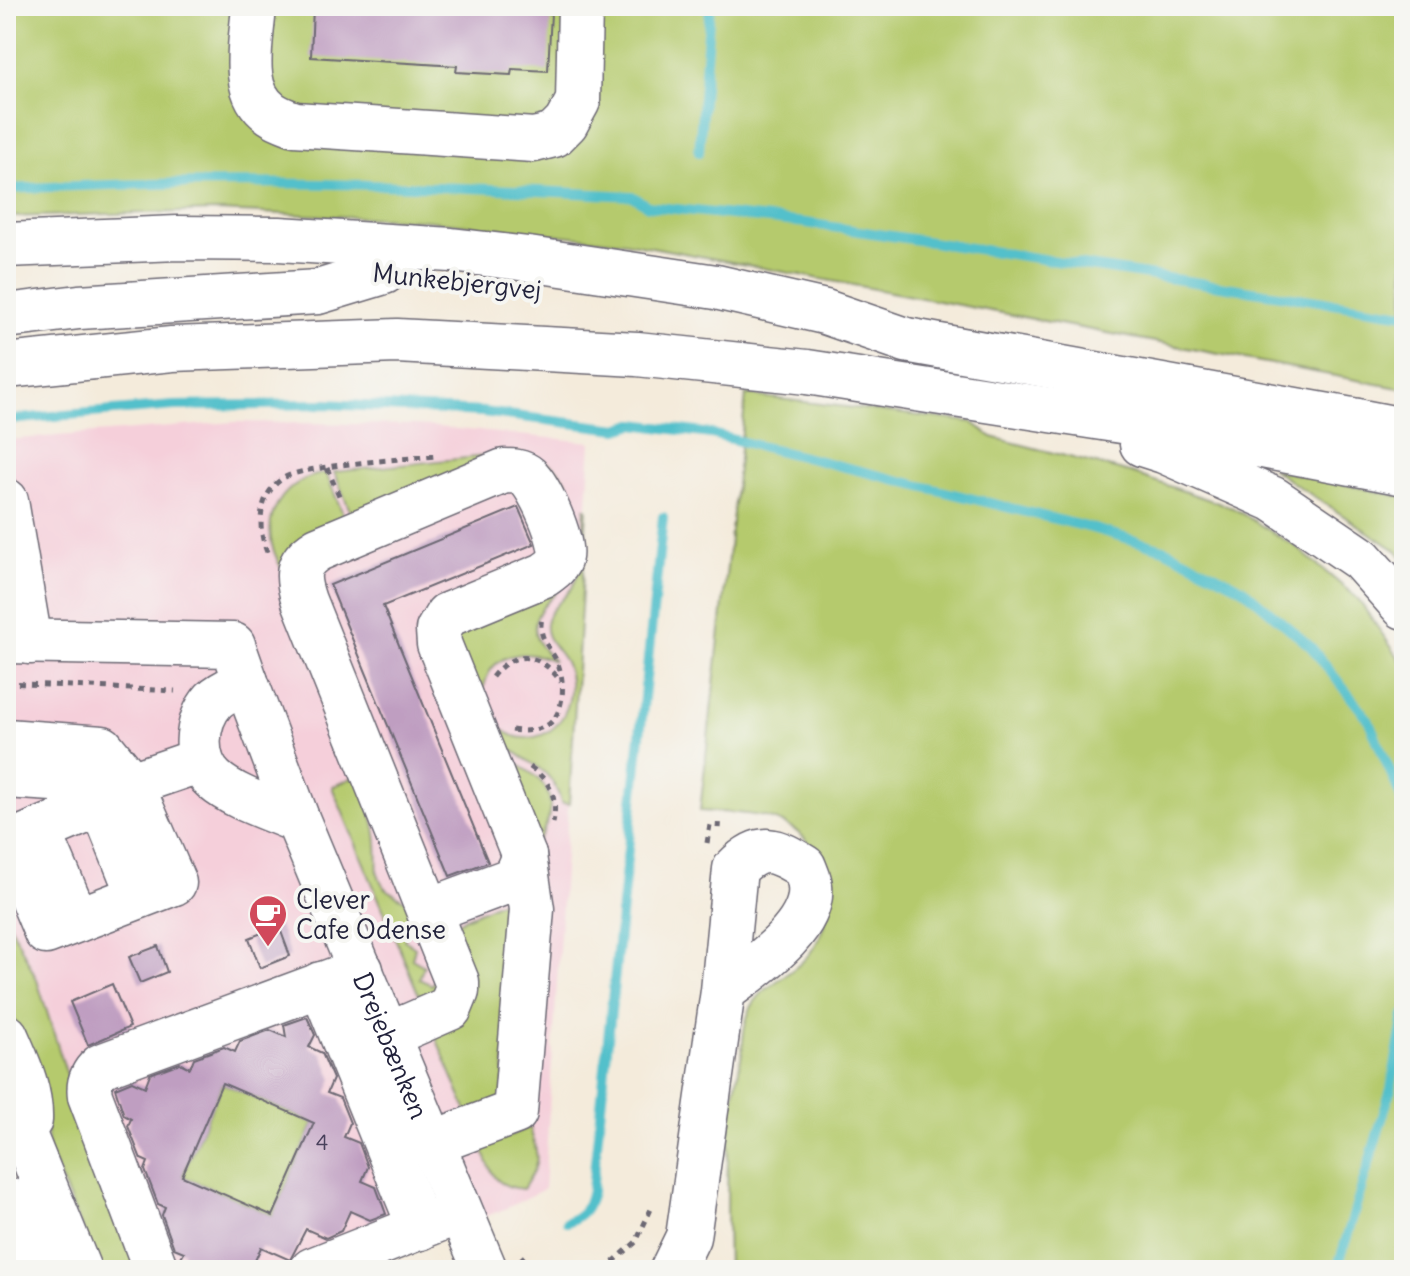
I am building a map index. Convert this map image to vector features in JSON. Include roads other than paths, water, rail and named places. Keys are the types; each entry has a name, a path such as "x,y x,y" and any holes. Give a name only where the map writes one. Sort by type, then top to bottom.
{"main road":[{"path":"254,6 250,77 254,97 272,114 295,124 534,140 554,135 566,123 578,101 580,6"},
{"path":"6,245 178,238 451,250 716,287 825,312 906,340 1404,428"},
{"name":"Munkebjergvej","path":"6,272 82,264 157,263 384,272 720,311 906,340"},
{"path":"6,316 79,307 318,292 384,272"},
{"path":"6,366 172,349 397,341 637,354 807,372 1173,429 1404,473"},
{"path":"974,398 1164,451 1273,499 1361,559 1404,607"},
{"path":"388,1035 450,1008 457,982 304,601 298,583 299,568 306,556 318,549 504,471 521,473 536,487 558,535 560,560 554,569 544,575 447,615 438,630 439,644 524,856 532,909 515,1112 432,1143"},
{"path":"6,501 18,641"},
{"name":"Drejebænken","path":"18,641 233,645 231,690 298,821 341,977 388,1035 485,1270"},
{"path":"231,690 204,715 197,738 201,760 212,780 298,821"},
{"path":"6,713 72,718 102,748"},
{"path":"6,741 102,748"},
{"path":"6,776 60,819 174,883 46,932 60,819 102,748"},
{"path":"60,819 201,760"},
{"path":"60,819 109,908"},
{"path":"425,901 441,906 514,879 524,856"},
{"path":"156,1270 90,1096 89,1087 94,1072 101,1066 341,977 420,1228"},
{"path":"672,1270 688,1237 723,991"},
{"path":"6,1036 29,1097 29,1147"},
{"path":"6,1090 79,1270"},
{"path":"6,1199 39,1270"},
{"path":"312,1270 459,1212"}],"waterway":[{"path":"699,152 710,6"},
{"path":"6,189 241,183 476,188 632,196 648,206 806,223 1404,314"},
{"path":"6,420 174,406 327,404 483,412 618,429 634,424 711,434 1091,528 1164,549 1242,588 1311,647 1368,719 1401,797 1404,813"},
{"path":"567,1222 584,1210 592,1191 663,517"},
{"path":"1337,1270 1391,1089 1404,1015"}],"place":[{"name":"Clever Cafe Odense","path":"268,948"}]}
